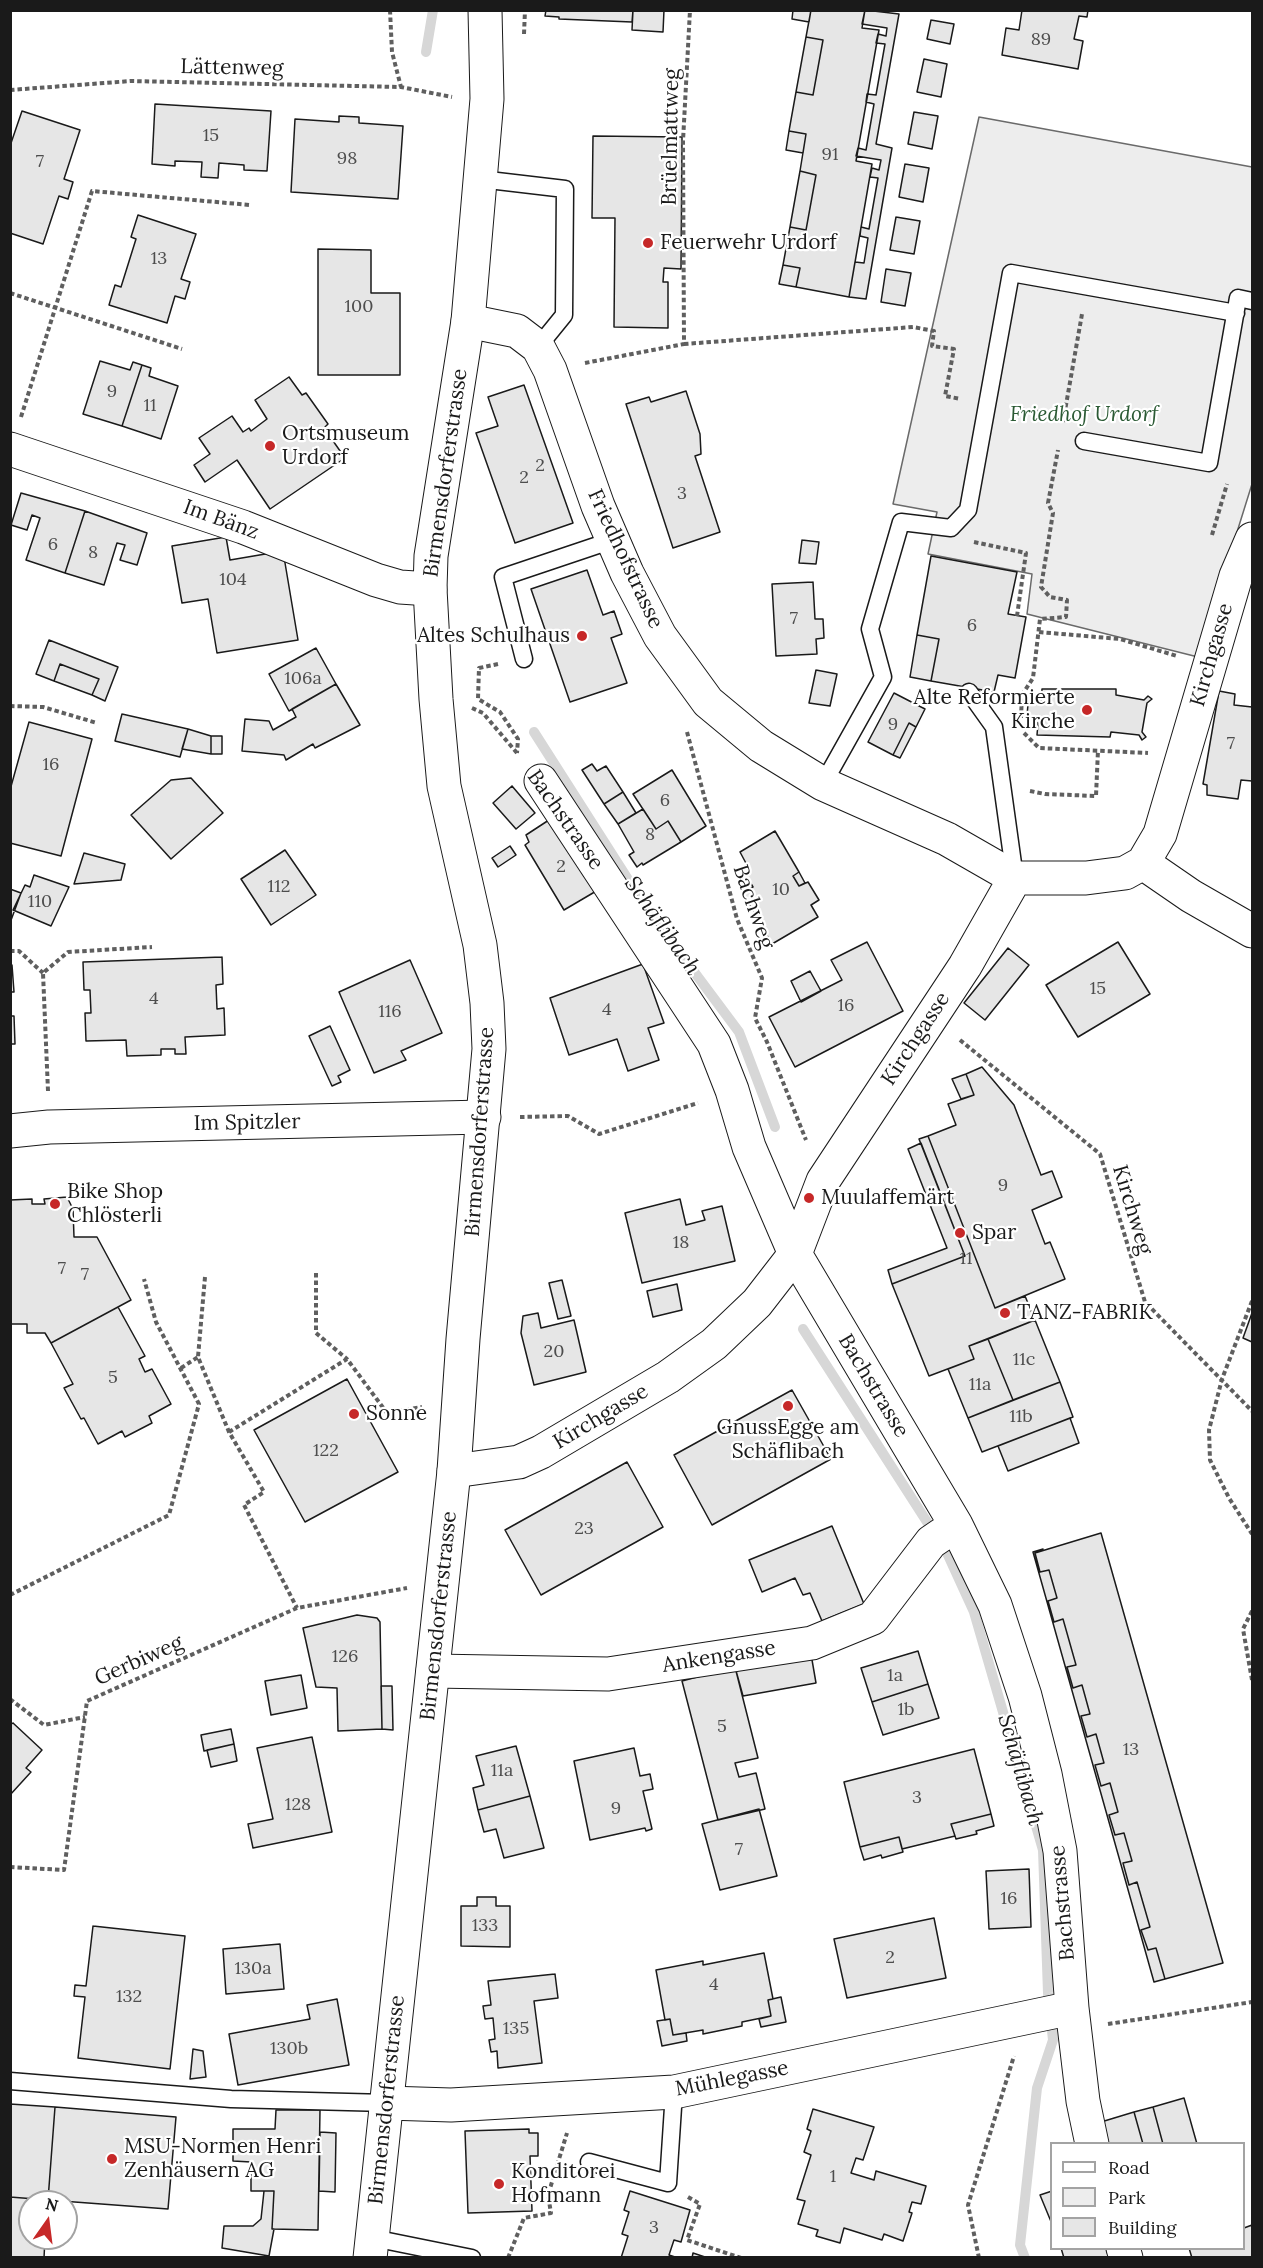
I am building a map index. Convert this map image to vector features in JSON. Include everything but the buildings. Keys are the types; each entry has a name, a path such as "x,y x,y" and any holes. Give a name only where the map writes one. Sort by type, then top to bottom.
{"street":[{"name":"Birmensdorferstrasse","path":"371,2248 454,1471 489,1049 487,1003 480,945 444,786 436,699 430,589 431,556 468,321 487,99 485,10"},
{"path":"468,321 516,331 544,358"},
{"name":"Friedhofstrasse","path":"544,358 598,506 627,573 660,636 708,702 761,746 824,784 947,839 1015,878"},
{"name":"Im Bänz","path":"11,450 243,527 376,580 400,587 430,589"},
{"name":"Kirchgasse","path":"1143,863 1160,834 1236,576 1252,539"},
{"name":"Bachstrasse","path":"540,781 714,1044 732,1090 748,1147 795,1254 945,1532 995,1605 1025,1696 1045,1774 1060,1851 1054,2016 1083,2101 1092,2142"},
{"path":"1015,878 1086,878 1125,873 1143,863 1191,896 1252,931"},
{"name":"Kirchgasse","path":"454,1471 519,1462 541,1452 668,1377 714,1344 757,1303 795,1254 823,1181 965,966 1015,878"},
{"name":"Im Spitzler","path":"10,1131 49,1127 484,1117"},
{"name":"Ankengasse","path":"434,1671 608,1674 812,1643 873,1618 945,1532"},
{"name":"Mühlegasse","path":"387,2103 451,2105 674,2092 1054,2016"}],"lane":[{"path":"480,179 565,189 564,315 544,358"},
{"path":"824,784 883,677 870,629 900,522 951,528 968,510 1011,273 1236,313"},
{"path":"1084,441 1209,463 1238,298 1252,301"},
{"path":"524,659 502,577 613,540"},
{"path":"969,692 994,728 1015,878"},
{"path":"10,2081 231,2099 387,2103"},
{"path":"589,2162 668,2183 674,2092"},
{"path":"371,2248 472,2258"}],"path":[{"path":"390,10 392,52 401,87"},
{"name":"Brüelmattweg","path":"684,344 683,141 690,10"},
{"name":"Lättenweg","path":"10,90 131,81 401,87 453,97"},
{"path":"11,450 92,191 250,205"},
{"path":"1062,424 1087,287"},
{"path":"10,293 182,349"},
{"path":"544,358 684,344 913,327"},
{"path":"1059,441 1048,503 1053,513 1041,587 1050,597 1067,600 1066,617 1040,619 1033,678 1022,695 1020,729 1039,748 1154,753"},
{"path":"1210,541 1230,475"},
{"path":"951,528 972,542 1026,553 1017,616"},
{"path":"1039,632 1120,639 1180,657 1182,650"},
{"name":"Bachstrasse","path":"467,706 483,713 517,753 518,740 500,712 478,699 479,668 524,659"},
{"path":"10,706 43,707 97,723"},
{"name":"Bachweg","path":"684,722 737,919 762,978 755,1018 767,1042 823,1181"},
{"path":"1003,787 1045,794 1096,796 1098,750"},
{"path":"43,973 68,952 152,947"},
{"path":"10,951 19,951 43,973 49,1127"},
{"name":"Kirchweg","path":"930,1018 983,1057 1100,1154 1145,1302 1252,1411"},
{"path":"519,1116 568,1116 599,1134 732,1090"},
{"path":"315,1273 316,1333 347,1359 387,1413 431,1405"},
{"path":"205,1277 198,1357 229,1432 264,1492 244,1505 297,1608"},
{"path":"10,1595 169,1515 199,1404 156,1322 144,1279"},
{"path":"1252,1301 1222,1379 1209,1430 1210,1460 1229,1498 1252,1534"},
{"path":"181,1368 198,1357"},
{"path":"229,1432 347,1359"},
{"path":"10,1508 10,1522"},
{"name":"Gerbiweg","path":"10,1867 64,1870 87,1701 297,1608 417,1586"},
{"path":"1252,1611 1243,1629 1252,1680"},
{"path":"10,1699 44,1725 85,1717"},
{"path":"979,2258 968,2205 1054,2016 1252,2002"},
{"path":"508,2258 524,2218 551,2213 548,2195 556,2164"},
{"path":"668,2183 699,2204 687,2240 741,2258"}],"green space":[{"name":"Friedhof Urdorf","path":"979,117 1252,167 1252,484 1198,657 1027,614 1032,574 928,554 937,512 893,504"}],"waterway":[{"name":"Schäflibach","path":"426,52 433,10"},
{"name":"Schäflibach","path":"534,732 645,906 739,1032 775,1127"},
{"name":"Schäflibach","path":"803,1329 947,1553 974,1612 1043,1850 1048,1993 1053,2040 1037,2088 1020,2245 1025,2258"}],"place":[{"name":"Feuerwehr Urdorf","path":"648,243"},
{"name":"Ortsmuseum Urdorf","path":"270,446"},
{"name":"Altes Schulhaus","path":"582,636"},
{"name":"Alte Reformierte Kirche","path":"1087,710"},
{"name":"Muulaffemärt","path":"809,1198"},
{"name":"Bike Shop Chlösterli","path":"55,1204"},
{"name":"Spar","path":"960,1233"},
{"name":"TANZ-FABRIK","path":"1005,1313"},
{"name":"GnussEgge am Schäflibach","path":"788,1406"},
{"name":"Sonne","path":"354,1414"},
{"name":"MSU-Normen Henri Zenhäusern AG","path":"112,2159"},
{"name":"Konditorei Hofmann","path":"499,2184"}]}
